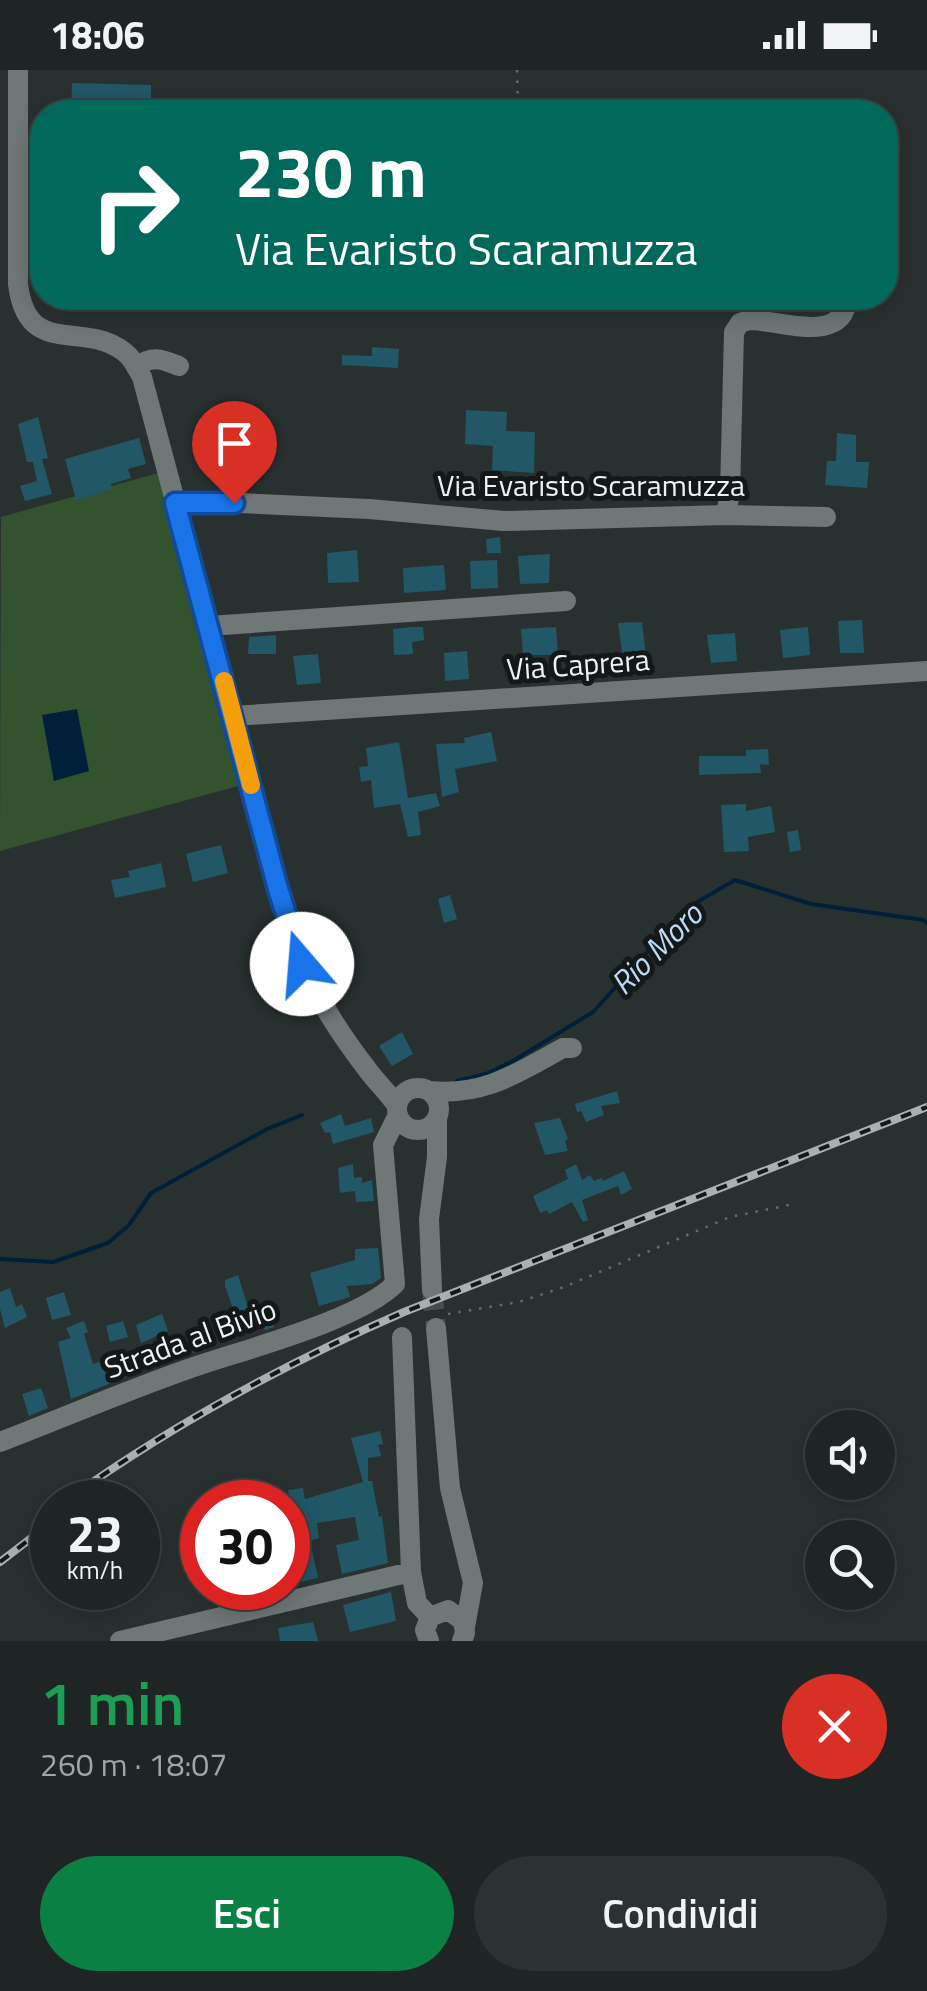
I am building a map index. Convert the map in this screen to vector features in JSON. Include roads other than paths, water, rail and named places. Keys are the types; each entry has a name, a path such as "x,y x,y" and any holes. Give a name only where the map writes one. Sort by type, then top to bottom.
{"street":[{"path":"12,74 9,278 22,308 38,328 113,345 136,366 147,395 278,889 302,964 329,1016 364,1066 437,1147"},
{"path":"726,515 734,332 740,323 749,320 824,327 840,320 845,310"},
{"path":"136,366 159,358 179,366"},
{"name":"Via Evaristo Scaramuzza","path":"175,503 368,509 504,520 826,517"},
{"path":"209,626 566,601"},
{"name":"Via Caprera","path":"233,716 927,671"},
{"path":"406,1113 430,1126 441,1102 503,1080 563,1048 572,1048"},
{"path":"406,1113 418,1087 441,1102"},
{"path":"432,1290 430,1207 441,1102"},
{"name":"Strada al Bivio","path":"0,1442 182,1371 354,1312 384,1295 395,1284 385,1154 406,1113"},
{"path":"443,1321 450,1488 471,1573 472,1593 463,1637"},
{"path":"402,1337 411,1572 417,1604 439,1614 460,1616 463,1637"},
{"path":"120,1641 411,1572"},
{"path":"429,1641 425,1630 439,1614 472,1593"}],"water":[{"path":"77,709 89,771 54,781 42,715"}],"waterway":[{"name":"Rio Moro","path":"457,1081 486,1074 513,1061 593,1012 687,908 735,880 811,904 927,923"},
{"name":"Rio Moro","path":"0,1259 53,1262 108,1243 129,1225 151,1193 267,1129 302,1115"}],"tunnel":[{"path":"432,1290 436,1328"}],"railway":[{"path":"95,1480 187,1422 359,1332 927,1107"},
{"path":"0,1562 30,1539"}]}
